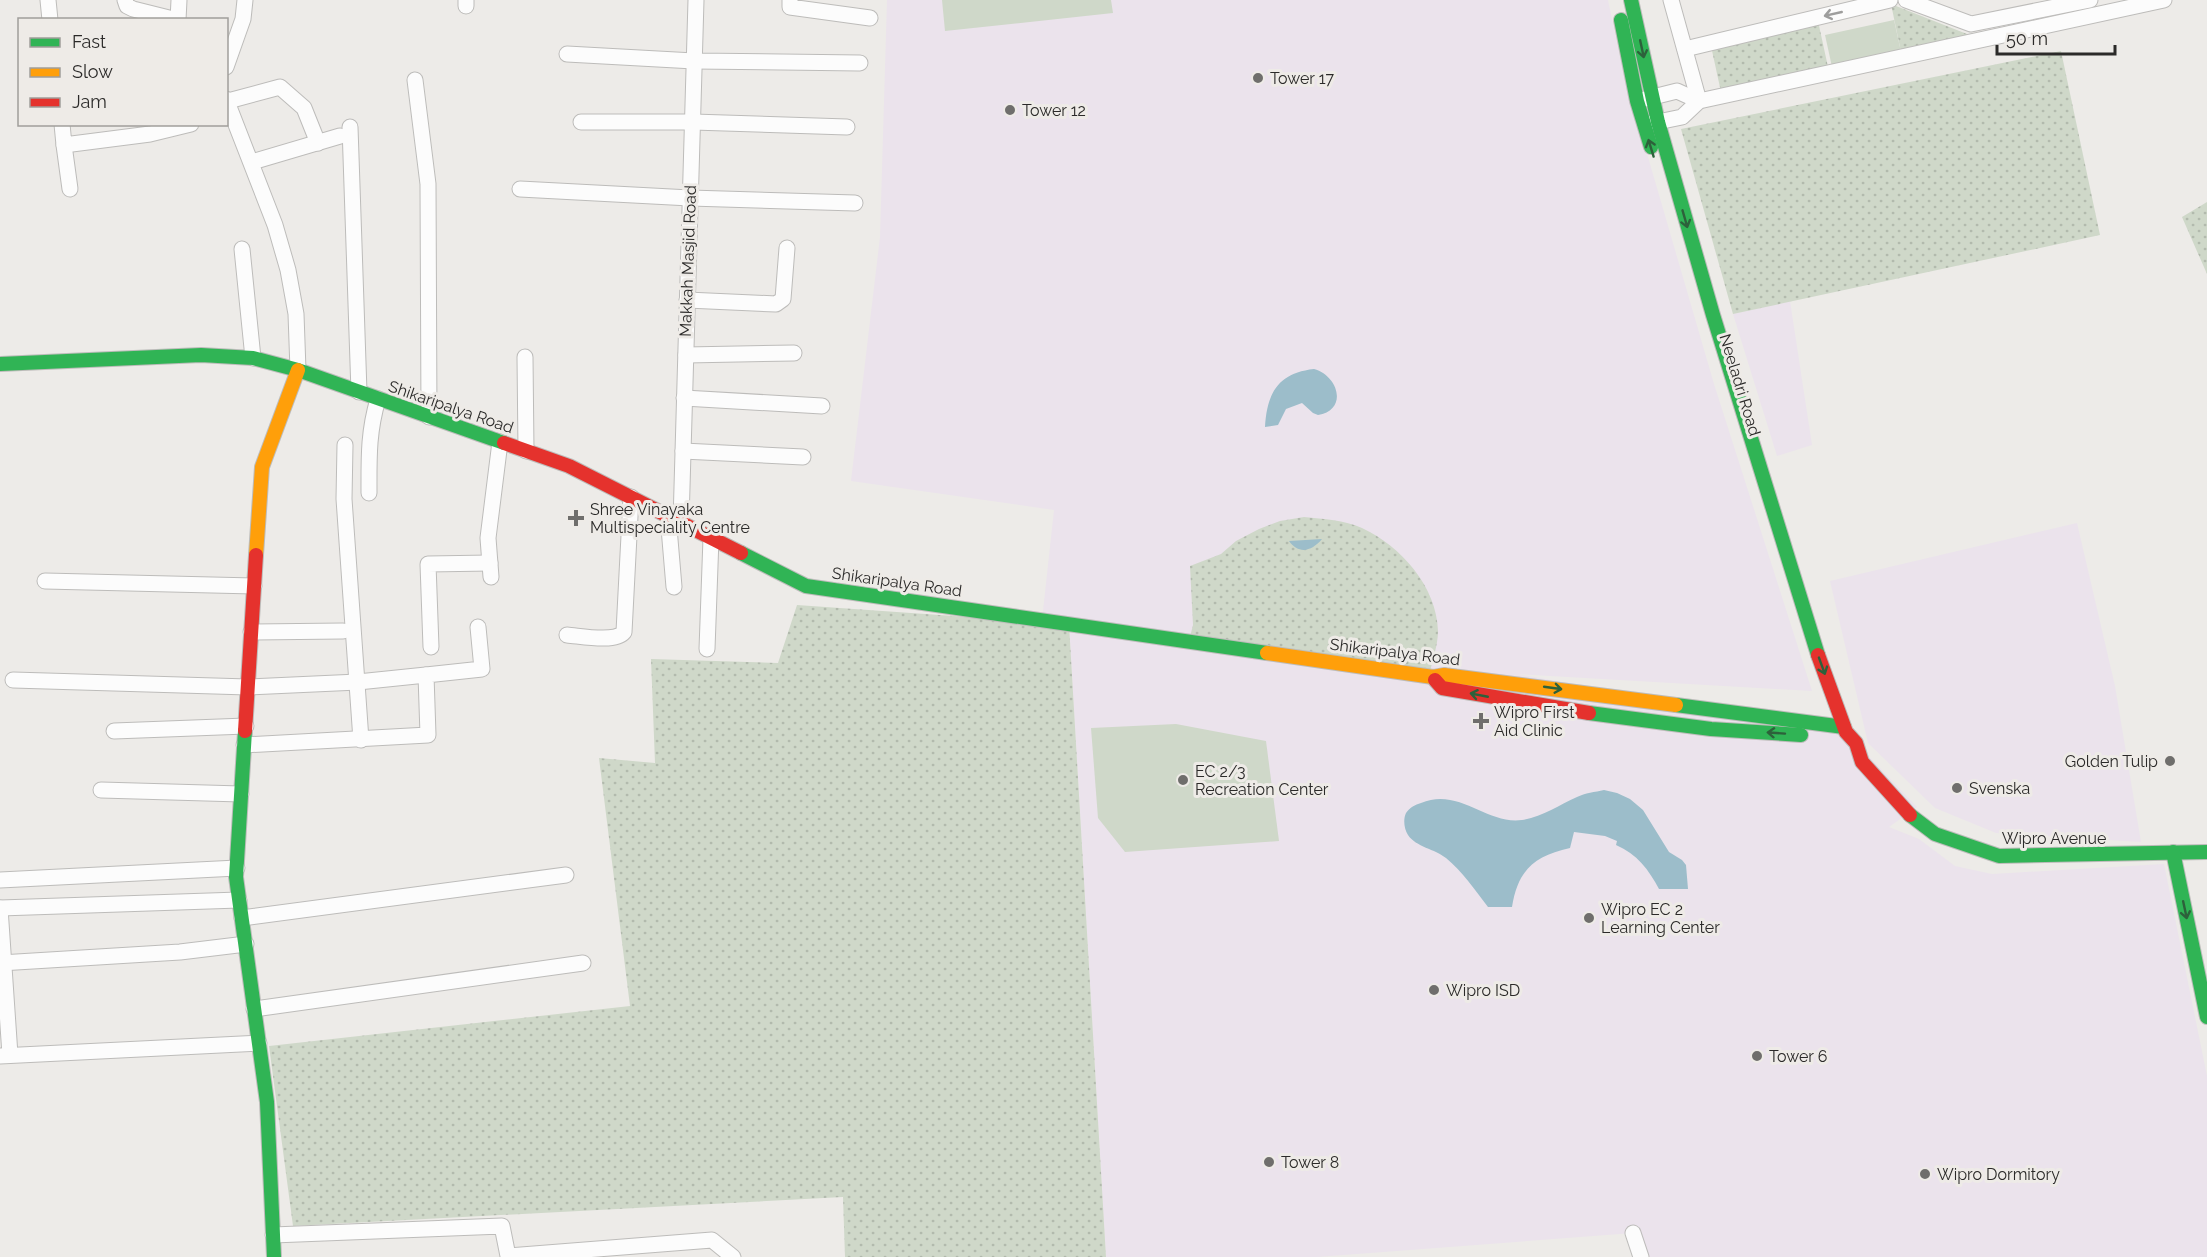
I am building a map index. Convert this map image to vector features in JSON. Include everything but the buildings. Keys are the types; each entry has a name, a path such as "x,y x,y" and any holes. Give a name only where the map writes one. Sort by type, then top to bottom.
{"street":[{"path":"48,0 50,18"},
{"path":"178,0 178,18"},
{"path":"228,61 243,19 245,0"},
{"name":"Makkah Masjid Road","path":"674,587 674,519 683,451 696,0"},
{"path":"790,0 790,7 870,18"},
{"name":"Neeladri Road","path":"1617,0 1637,101 1651,124 1713,315 1815,647 1837,728"},
{"name":"Neeladri Road","path":"1631,0 1653,97 1651,124 1817,692"},
{"path":"1671,0 1699,101"},
{"path":"1684,50 1890,0"},
{"path":"1906,0 1971,24 2090,0"},
{"path":"1651,124 1682,117 1699,101 2164,0"},
{"path":"131,10 169,18"},
{"path":"567,54 694,61 860,63"},
{"path":"415,80 428,184 429,417"},
{"path":"274,1257 267,1102 239,900 237,868 262,467 298,370 296,314 288,270 275,225 228,106 279,87 304,108 318,143"},
{"path":"1637,101 1677,91 1699,101"},
{"path":"581,122 693,122 847,128"},
{"path":"62,126 70,189"},
{"path":"64,145 174,126"},
{"path":"252,162 318,143 345,131 359,392"},
{"path":"520,189 690,198 855,203"},
{"path":"687,300 776,304 783,299 787,248"},
{"path":"242,249 253,358"},
{"path":"686,355 794,353"},
{"name":"Shikaripalya Road","path":"0,364 201,355 253,358 298,370 569,466 806,586 1433,677 1444,675 1535,686 1837,728"},
{"path":"525,357 526,451"},
{"path":"684,398 822,406"},
{"path":"369,493 370,424 378,399"},
{"path":"431,647 428,564 490,570 488,538 500,442"},
{"path":"345,445 344,499 361,740"},
{"path":"683,451 741,456 803,457"},
{"path":"567,635 610,638 621,636 624,632 631,497"},
{"path":"707,649 711,538"},
{"path":"45,581 254,586"},
{"path":"13,680 248,687 357,682 482,669 478,627"},
{"path":"251,632 344,631"},
{"path":"244,745 428,735 426,675"},
{"path":"1433,677 1442,688 1532,705 1678,725 1837,728"},
{"path":"114,731 246,726"},
{"name":"Wipro Avenue","path":"1837,728 1856,743 1862,762 1911,816 1935,834 1999,856 2207,852"},
{"path":"101,790 241,794"},
{"path":"2173,852 2207,1017"},
{"path":"0,880 237,868"},
{"path":"242,918 566,875"},
{"path":"239,900 0,908 5,1055 259,1043"},
{"path":"2,963 180,952 246,944"},
{"path":"254,1009 583,963"},
{"path":"273,1235 502,1226 508,1256 712,1240 733,1257"},
{"path":"1634,1233 1641,1257"}],"shaded area":[{"path":"887,0 1608,0 1623,71 1714,384 1812,691 1517,674 1846,732 1917,807 1889,827 1919,839 1955,866 1992,874 2164,864 2207,1076 2207,1257 1641,1257 1633,1233 1317,1257 1106,1257 1069,624 1042,620 1054,510 851,481 880,237"},
{"path":"1790,301 1812,445 1777,456 1733,314"},
{"path":"2077,523 2115,686 2141,842 1996,833 1935,808 1868,743 1830,581"}],"green space":[{"path":"942,0 1111,0 1113,13 945,31"},
{"path":"1891,4 1972,36 1901,52"},
{"path":"1894,20 1901,52 1832,67 1825,35"},
{"path":"1818,21 1828,67 1721,92 1711,46"},
{"path":"2061,51 2100,235 1733,314 1681,129"},
{"path":"2207,202 2207,274 2182,217"},
{"path":"1304,517 1326,519 1362,528 1390,546 1414,570 1424,584 1436,615 1438,636 1429,676 1189,641 1193,625 1190,566 1221,554 1236,541 1259,529 1280,521"},
{"path":"797,605 1069,624 1106,1257 845,1257 843,1197 293,1226 269,1046 630,1006 599,758 655,763 651,659 778,663"},
{"name":"EC 2/3 Recreation Center","path":"1176,724 1266,741 1279,841 1125,852 1098,818 1091,728"}],"water":[{"path":"1314,369 1323,373 1334,385 1337,400 1334,407 1318,415 1302,403 1286,409 1278,425 1265,427 1268,404 1277,387 1291,375"},
{"path":"1322,539 1306,550 1297,548 1289,541"},
{"path":"1604,790 1630,799 1643,810 1669,852 1686,865 1688,889 1659,889 1642,863 1616,845 1617,841 1605,836 1574,832 1570,848 1537,860 1523,874 1512,907 1488,907 1452,863 1442,855 1411,839 1405,827 1405,815 1409,809 1435,799 1460,803 1509,820 1522,820 1543,814 1580,796"}],"traffic: fast":[{"path":"1631,0 1658,122 1713,315 1818,655"},
{"path":"1621,20 1637,101 1651,147"},
{"path":"0,364 201,355 253,358 298,370 504,443"},
{"path":"741,553 806,586 1267,653"},
{"path":"1676,705 1844,727"},
{"path":"1589,713 1711,729 1801,735"},
{"path":"245,731 236,877 267,1102 274,1257"},
{"path":"1910,815 1935,834 1999,856 2207,852"},
{"path":"2173,852 2207,1017"}],"traffic: slow":[{"path":"256,555 262,467 298,370"},
{"path":"1267,653 1433,677 1444,675 1676,705"}],"traffic: jam":[{"path":"504,443 569,466 741,553"},
{"path":"245,731 256,555"},
{"path":"1818,655 1846,732 1856,743 1862,762 1910,815"},
{"path":"1435,680 1442,688 1589,713"}],"place":[{"name":"Tower 17","path":"1258,78"},
{"name":"Tower 12","path":"1010,110"},
{"name":"Shree Vinayaka Multispeciality Centre","path":"576,518"},
{"name":"Wipro First Aid Clinic","path":"1481,721"},
{"name":"Golden Tulip","path":"2170,761"},
{"name":"EC 2/3 Recreation Center","path":"1183,780"},
{"name":"Svenska","path":"1957,788"},
{"name":"Wipro EC 2 Learning Center","path":"1589,918"},
{"name":"Wipro ISD","path":"1434,990"},
{"name":"Tower 6","path":"1757,1056"},
{"name":"Tower 8","path":"1269,1162"},
{"name":"Wipro Dormitory","path":"1925,1174"}]}
